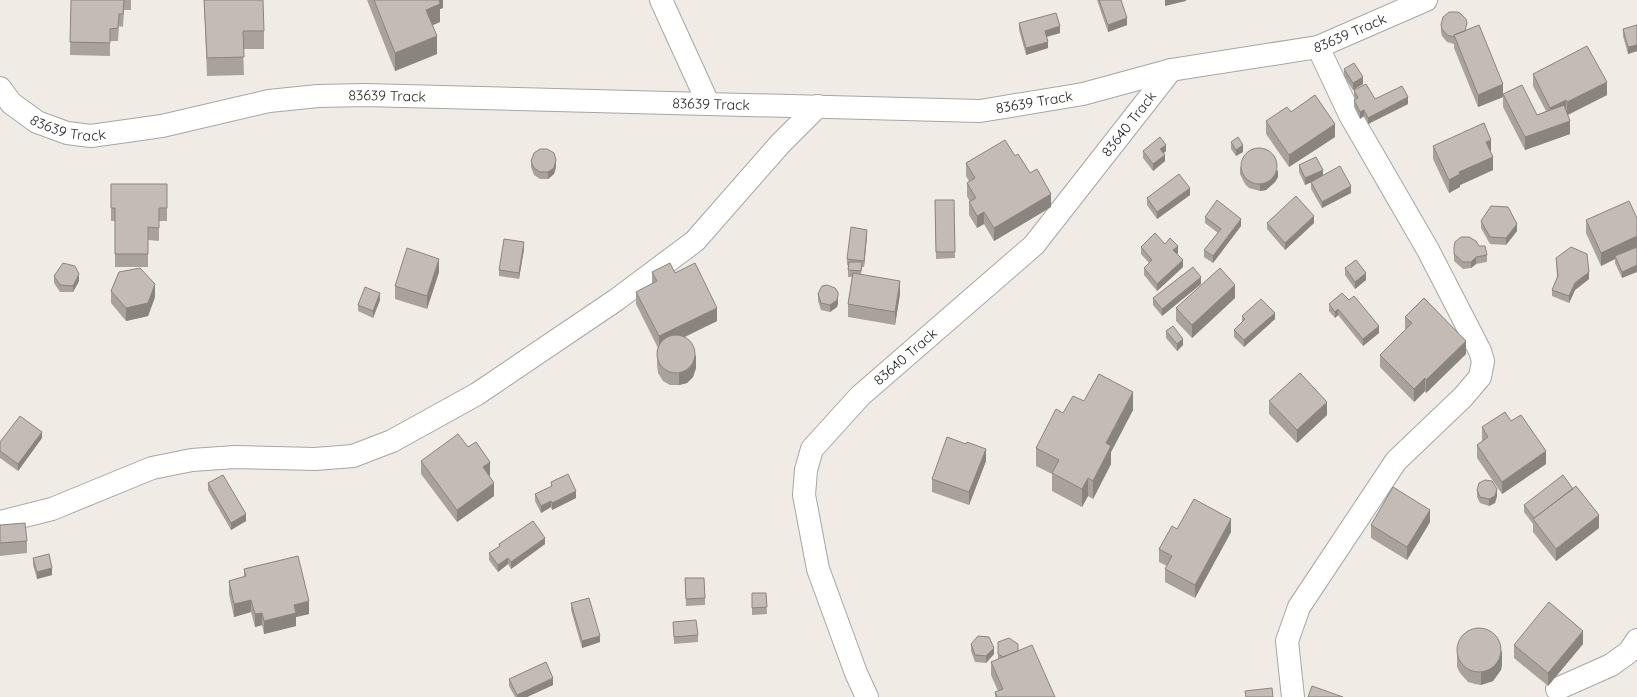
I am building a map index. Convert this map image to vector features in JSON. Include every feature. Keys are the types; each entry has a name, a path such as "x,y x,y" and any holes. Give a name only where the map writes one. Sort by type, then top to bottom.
{"street":[{"path":"661,0 708,103"},
{"name":"83639 Track","path":"0,88 11,103 37,122 68,133 91,136 162,126 269,101 318,96 365,95 980,111 1083,94 1170,70 1318,47 1426,0"},
{"path":"1293,697 1287,641 1299,607 1396,461 1463,397 1480,377 1483,362 1480,352 1428,250 1350,115 1318,47"},
{"name":"83640 Track","path":"867,697 856,673 818,569 808,524 804,495 806,470 812,449 860,396 1034,246 1170,70"},
{"path":"0,522 52,510 152,468 192,460 235,457 315,459 353,456 392,441 477,394 616,300 696,241 780,144 818,106"},
{"path":"1557,689 1611,665 1629,652 1637,640"}],"building":[{"path":"71,0 124,0 123,14 119,14 118,28 110,29 110,43 70,42"},
{"path":"204,0 263,0 264,31 243,31 244,57 207,58"},
{"path":"374,0 439,0 440,4 426,10 437,36 395,53"},
{"path":"1099,0 1121,0 1127,18 1108,25"},
{"path":"1449,12 1460,13 1466,19 1467,23 1465,31 1454,35 1454,37 1447,35 1442,29 1441,25 1443,17"},
{"path":"1056,13 1060,26 1045,31 1048,42 1026,48 1019,23"},
{"path":"1479,25 1503,84 1478,95 1454,35"},
{"path":"1637,25 1637,45 1628,47 1623,29"},
{"path":"1587,46 1607,82 1567,102 1566,100 1550,108 1533,74"},
{"path":"1354,63 1363,77 1353,83 1344,69"},
{"path":"1366,84 1375,99 1402,86 1408,97 1368,118 1364,110 1360,112 1354,100 1358,98 1354,90"},
{"path":"1522,85 1537,115 1564,105 1570,121 1525,137 1503,94"},
{"path":"1315,95 1335,124 1289,155 1266,121 1287,107 1291,112"},
{"path":"1484,123 1491,140 1486,142 1493,157 1459,172 1460,174 1449,180 1433,146"},
{"path":"1160,137 1166,145 1160,149 1165,155 1153,164 1143,151"},
{"path":"1238,137 1243,145 1236,150 1231,142"},
{"path":"1005,140 1015,156 1018,154 1030,173 1037,169 1051,194 994,228 984,212 977,216 969,202 976,198 967,183 975,178 966,163"},
{"path":"1263,148 1272,153 1276,159 1276,173 1272,179 1263,184 1255,184 1246,179 1242,173 1241,162 1246,153 1252,149"},
{"path":"540,149 547,149 554,153 556,160 554,168 548,172 540,172 534,168 531,161 534,153"},
{"path":"1316,157 1323,170 1305,178 1299,165"},
{"path":"1340,166 1351,186 1322,202 1311,182"},
{"path":"1179,174 1190,188 1157,212 1147,198"},
{"path":"111,184 167,184 167,208 159,208 159,228 148,227 148,254 115,254 115,208 111,208"},
{"path":"1296,196 1314,216 1285,243 1267,223"},
{"path":"935,200 954,200 955,252 936,252"},
{"path":"1217,200 1241,219 1213,256 1204,250 1221,229 1205,217"},
{"path":"1629,201 1637,218 1637,236 1601,253 1586,220"},
{"path":"1491,206 1508,207 1517,224 1506,238 1490,237 1481,221"},
{"path":"851,227 867,230 864,261 847,259"},
{"path":"1155,233 1165,244 1170,238 1178,246 1173,250 1183,260 1157,284 1144,268 1152,260 1141,247"},
{"path":"1461,237 1469,237 1476,241 1479,246 1485,246 1487,255 1476,257 1471,262 1463,262 1454,254 1455,242"},
{"path":"504,239 524,242 519,273 499,270"},
{"path":"1571,247 1587,254 1589,272 1575,283 1569,296 1552,290 1558,276 1556,258"},
{"path":"1637,247 1637,265 1622,272 1615,256"},
{"path":"407,248 439,259 427,296 395,286"},
{"path":"1356,260 1366,273 1355,282 1345,268"},
{"path":"849,262 862,262 861,271 848,270"},
{"path":"63,263 75,266 79,274 73,286 60,285 54,276"},
{"path":"670,263 675,273 695,263 717,308 659,336 636,292 657,281 652,272"},
{"path":"1193,267 1201,277 1162,309 1153,298"},
{"path":"140,268 155,284 148,303 126,308 111,291 119,272"},
{"path":"1220,268 1235,285 1192,325 1176,308"},
{"path":"853,273 900,281 895,312 848,304"},
{"path":"827,285 835,288 838,292 837,300 830,305 821,303 818,294 822,286"},
{"path":"365,287 380,293 373,311 358,305"},
{"path":"1342,293 1349,300 1354,296 1379,326 1363,339 1338,309 1335,312 1329,304"},
{"path":"1424,298 1466,341 1426,380 1425,378 1414,389 1380,355 1412,323 1405,317"},
{"path":"1261,299 1275,313 1244,340 1234,330 1245,319 1242,316"},
{"path":"1173,326 1183,339 1177,344 1166,331"},
{"path":"672,335 680,335 690,340 694,347 694,361 690,368 680,373 672,373 662,368 660,365 657,358 657,350 662,340 665,338"},
{"path":"1300,373 1327,402 1297,430 1269,401"},
{"path":"1099,374 1133,392 1106,443 1111,446 1093,481 1088,478 1082,489 1052,473 1059,460 1036,448 1056,409 1063,413 1073,396 1084,401"},
{"path":"1505,412 1511,421 1521,415 1546,451 1502,482 1477,445 1488,437 1482,427"},
{"path":"20,416 42,432 18,464 0,451 0,442"},
{"path":"458,434 468,447 476,442 490,462 483,467 494,483 457,510 421,461"},
{"path":"947,437 986,449 969,492 932,479"},
{"path":"568,474 576,491 552,503 551,501 541,506 535,494 552,486 551,482"},
{"path":"223,475 246,514 231,523 208,483"},
{"path":"1563,475 1573,489 1534,518 1524,505"},
{"path":"1485,480 1492,481 1497,489 1495,496 1489,499 1480,497 1477,490 1479,483"},
{"path":"1576,486 1599,515 1556,549 1533,519"},
{"path":"1393,487 1430,510 1407,547 1371,525"},
{"path":"1194,499 1231,519 1195,585 1165,569 1172,556 1159,549 1172,526 1177,529"},
{"path":"533,521 545,538 511,562 508,558 498,565 489,553 500,546 499,544"},
{"path":"25,523 27,541 0,543 0,525"},
{"path":"49,554 52,568 37,572 33,558"},
{"path":"298,556 309,601 294,605 296,613 264,621 262,613 255,614 251,600 234,604 229,581 246,576 244,569"},
{"path":"685,578 704,578 705,598 686,599"},
{"path":"752,593 766,593 767,607 752,608"},
{"path":"589,598 600,636 582,641 571,603"},
{"path":"1549,602 1583,631 1548,673 1514,645"},
{"path":"696,620 698,635 674,637 673,622"},
{"path":"1475,628 1483,628 1495,634 1501,646 1501,654 1495,666 1483,672 1475,672 1463,666 1457,654 1457,646 1463,634"},
{"path":"978,636 989,637 994,648 986,656 975,655 971,644"},
{"path":"1009,638 1018,644 1018,651 1003,657 998,654 998,642"},
{"path":"1032,645 1055,697 997,697 995,692 1003,689 991,662"},
{"path":"546,662 553,678 517,695 509,679"},
{"path":"1312,686 1343,697 1308,697"},
{"path":"1272,688 1273,697 1246,697 1245,691"}]}
